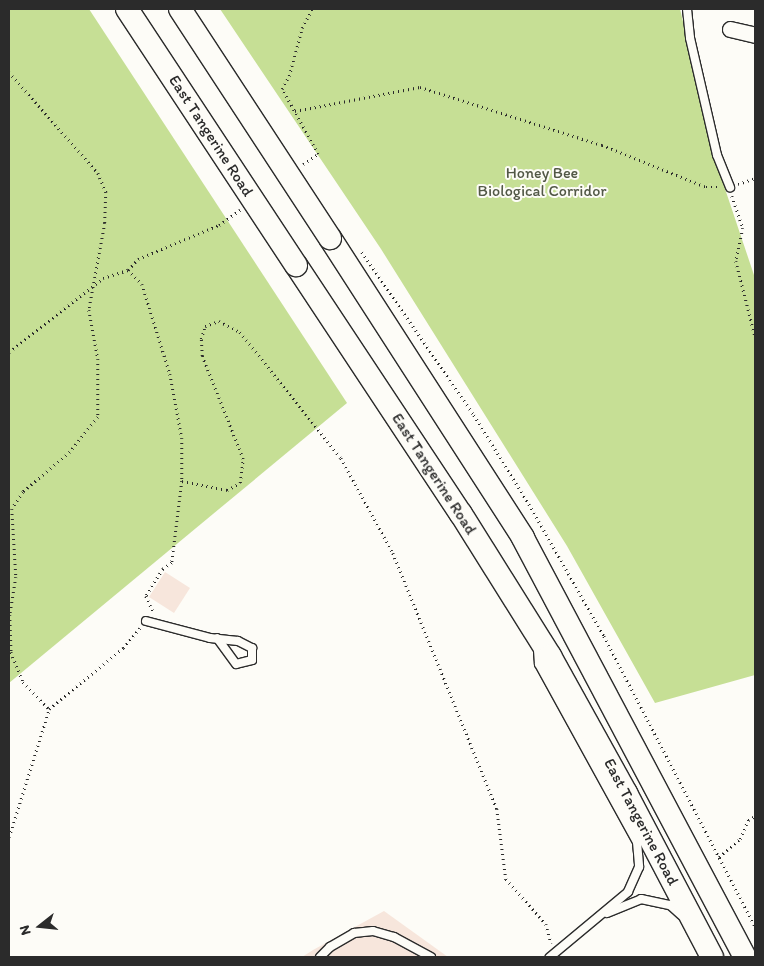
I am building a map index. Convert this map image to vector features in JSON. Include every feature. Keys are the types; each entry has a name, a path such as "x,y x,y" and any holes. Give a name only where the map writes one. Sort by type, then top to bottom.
{"main road":[{"name":"East Tangerine Road","path":"127,9 538,636 595,735 712,957"},
{"name":"East Tangerine Road","path":"180,9 523,538 745,957"}],"street":[{"path":"730,29 755,35"}],"lane":[{"path":"687,9 690,38 717,155 730,187"},
{"path":"146,621 217,638 238,641 252,648 252,660 236,664 217,638"},
{"path":"538,636 539,664 637,842 639,867 628,892 552,956"},
{"path":"598,917 640,899 670,905 697,930"},
{"path":"320,957 330,947 354,933 373,931 394,937 431,957"}],"path":[{"path":"295,170 318,154 282,89 289,76 302,28 312,9"},
{"path":"9,72 98,173 106,192 104,223 89,310 98,359 98,417 70,452 23,492 12,509 16,577 10,616 11,652 23,682 49,709"},
{"path":"295,111 420,87 602,145 706,187 730,187 755,178"},
{"path":"730,187 743,228 736,261 755,336"},
{"path":"9,352 102,278 128,270 138,259 219,225 242,209"},
{"path":"9,836 49,709 123,648 154,613 146,596 163,569 172,562 182,481 182,438 170,374 142,284 128,270"},
{"path":"182,481 227,490 240,483 243,459 202,356 201,339 205,326 219,321 240,332 341,458 393,553 497,809 506,879 546,924 552,956"},
{"path":"719,857 740,839 748,820 755,816"}],"shaded area":[{"path":"165,572 190,588 174,613 149,597"},
{"path":"384,911 448,957 302,957 313,950"}],"green space":[{"path":"9,9 89,9 347,403 9,683"},
{"name":"Honey Bee Biological Corridor","path":"220,9 680,9 718,168 755,278 755,675 655,703 567,546 381,249"}]}
